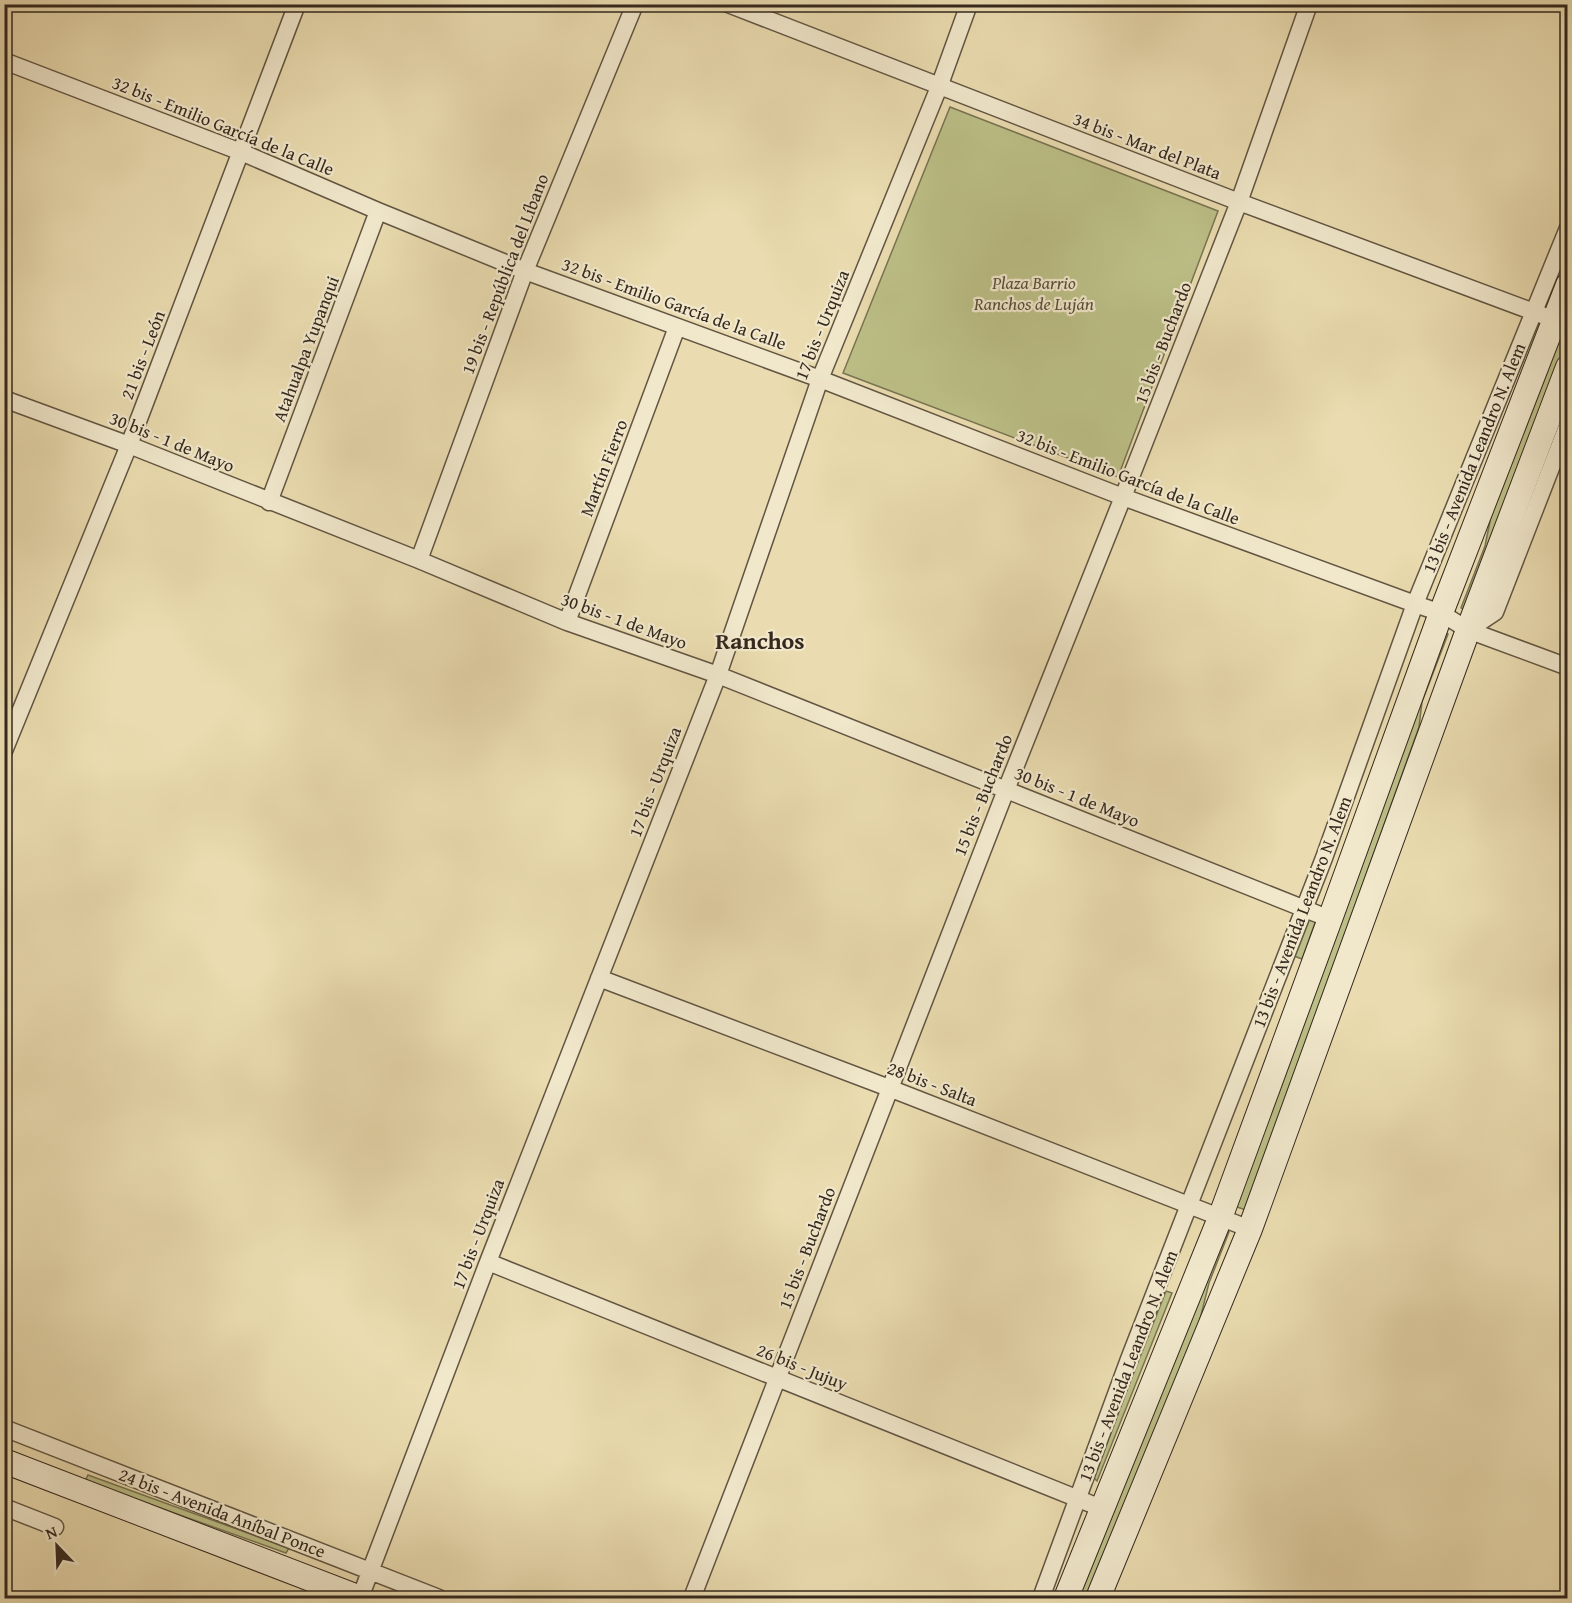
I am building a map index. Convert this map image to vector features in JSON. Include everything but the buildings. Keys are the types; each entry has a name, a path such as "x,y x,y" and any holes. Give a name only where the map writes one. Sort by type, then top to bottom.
{"main road":[{"name":"13 bis - Avenida Leandro N. Alem","path":"1066,1599 1220,1218 1441,613 1543,316 1568,285"},
{"path":"1098,1599 1250,1228 1468,630 1568,367"},
{"name":"24 bis - Avenida Aníbal Ponce","path":"4,1461 360,1599"}],"street":[{"name":"21 bis - León","path":"6,742 129,445 297,4"},
{"name":"19 bis - República del Líbano","path":"419,560 525,271 635,4"},
{"name":"34 bis - Mar del Plata","path":"728,4 1239,202 1543,316"},
{"name":"17 bis - Urquiza","path":"360,1599 488,1262 718,675 820,379 939,87 969,4"},
{"name":"15 bis - Buchardo","path":"692,1599 889,1088 1239,202 1309,4"},
{"name":"32 bis - Emilio García de la Calle","path":"4,61 241,152 525,271 820,379 1123,497 1441,613 1468,630 1568,667"},
{"name":"Atahualpa Yupanqui","path":"269,502 378,210"},
{"name":"13 bis - Avenida Leandro N. Alem","path":"1041,1599 1129,1359 1304,909 1415,604 1543,316 1568,228"},
{"name":"Martín Fierro","path":"567,622 677,327"},
{"name":"30 bis - 1 de Mayo","path":"4,399 129,445 419,560 567,622 718,675 1330,919"},
{"path":"1468,630 1495,612 1568,424"},
{"name":"28 bis - Salta","path":"599,978 1250,1228"},
{"name":"26 bis - Jujuy","path":"488,1262 1101,1508"},
{"name":"24 bis - Avenida Aníbal Ponce","path":"4,1428 439,1599"},
{"path":"4,1506 55,1527"}],"green space":[{"name":"Plaza Barrio Ranchos de Luján","path":"950,107 1218,211 1118,477 843,373"},
{"path":"1567,316 1567,345 1465,610 1461,608 1485,546 1492,511"},
{"path":"1444,632 1448,634 1422,702 1419,727 1246,1210 1234,1206"},
{"path":"1308,917 1316,920 1302,959 1294,956"},
{"path":"1223,1230 1229,1232 1209,1283 1196,1335 1090,1598 1077,1598"},
{"path":"1166,1291 1172,1293 1097,1481 1093,1477"},
{"path":"88,1475 289,1548 286,1553 85,1481"}],"district":[{"name":"Ranchos","path":"760,641"}]}
